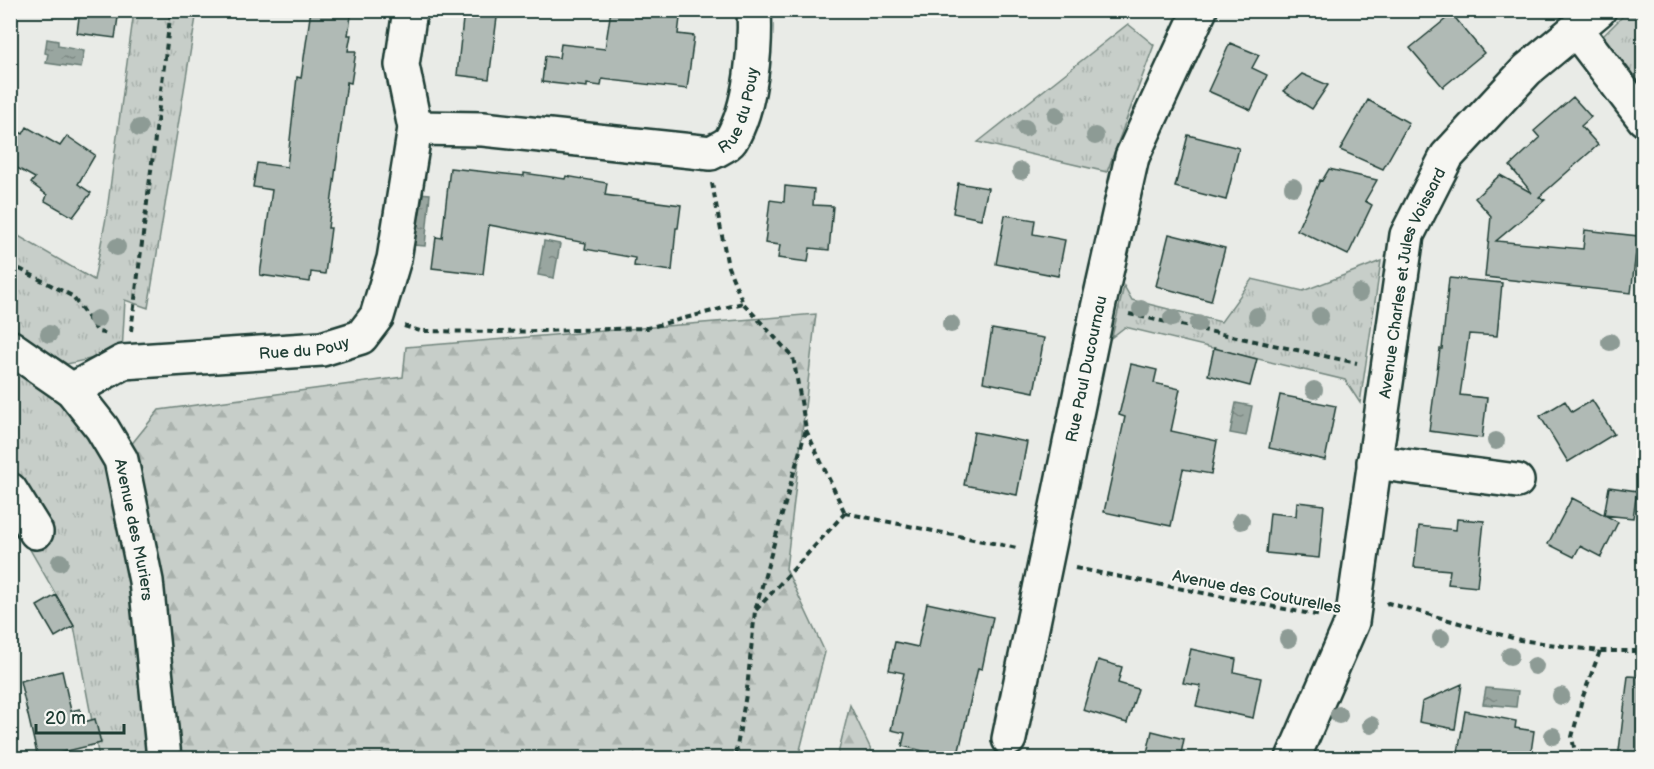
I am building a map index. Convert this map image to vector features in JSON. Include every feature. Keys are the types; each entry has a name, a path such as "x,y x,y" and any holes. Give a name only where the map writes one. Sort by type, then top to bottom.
{"street":[{"name":"Rue du Pouy","path":"72,390 123,362 322,349 361,338 377,316 394,258 415,128 402,65 410,10"},
{"name":"Rue du Pouy","path":"415,128 483,129 711,153 730,142 747,98 755,36 753,10"},
{"name":"Rue Paul Ducournau","path":"1009,739 1098,308 1132,157 1200,10"},
{"path":"1588,20 1644,119"},
{"name":"Avenue Charles et Jules Voissard","path":"1293,759 1352,622 1407,235 1448,156 1527,70 1588,20"},
{"name":"Avenue des Muriers","path":"10,347 72,390 102,428 121,460 146,581 164,759"},
{"path":"1374,462 1517,481"},
{"path":"10,490 36,532"}],"path":[{"path":"130,339 171,10"},
{"path":"711,153 711,180 728,267 743,303 793,357 806,429 845,513 755,611"},
{"path":"10,264 72,296 98,332 119,336"},
{"path":"377,316 420,331 503,332 647,328 743,303"},
{"path":"1098,308 1387,369"},
{"path":"735,759 747,689 755,611 806,429"},
{"name":"Avenue des Couturelles","path":"845,513 1014,547 1046,562 1352,622 1388,603 1520,640 1600,651 1644,651"},
{"path":"1576,759 1572,737 1582,699 1600,651"}],"green space":[{"path":"134,11 197,11 148,308 125,300 122,352 67,364 11,329 10,231 94,280 106,218"},
{"path":"1628,11 1643,11 1643,101 1601,38"},
{"path":"1128,24 1154,45 1107,172 978,142"},
{"path":"1381,261 1360,403 1345,380 1125,327 1112,337 1124,286 1132,300 1221,322 1252,279 1303,291"},
{"path":"816,314 786,569 825,652 798,758 156,758 130,446 159,410 403,377 406,347"},
{"path":"21,370 74,412 105,457 121,531 141,652 147,737 143,758 99,758 74,626 28,546 46,534 11,472 10,375"},
{"path":"850,705 875,758 837,758"}],"water":[{"path":"47,39 58,41 58,46 84,51 81,68 46,63"},
{"path":"419,193 430,194 425,246 413,245"},
{"path":"544,241 560,244 554,278 538,275"},
{"path":"1236,403 1252,406 1246,436 1230,433"},
{"path":"1486,688 1518,691 1516,707 1483,704"}],"building":[{"path":"80,10 119,10 115,38 77,33"},
{"path":"311,10 352,10 348,51 356,51 351,83 347,82 328,228 331,228 325,274 311,272 310,282 260,275 272,190 253,187 257,163 287,167 297,77 301,78"},
{"path":"464,10 498,10 489,79 457,75"},
{"path":"611,10 681,10 678,34 694,36 687,89 602,79 601,86 587,84 587,87 542,82 545,56 559,58 561,44 605,49"},
{"path":"1452,14 1484,53 1443,87 1410,48"},
{"path":"1230,43 1259,55 1252,68 1267,75 1251,110 1208,91"},
{"path":"1302,74 1328,85 1312,109 1283,91"},
{"path":"1573,97 1591,117 1581,126 1598,145 1539,197 1545,200 1496,241 1583,249 1585,230 1638,236 1631,293 1485,277 1491,216 1475,198 1500,175 1532,193 1510,166 1540,138 1534,131"},
{"path":"1368,100 1409,123 1383,169 1340,150"},
{"path":"10,127 23,134 27,127 60,146 67,136 95,155 78,184 91,193 73,217 45,201 47,195 31,183 35,178 10,164"},
{"path":"1188,135 1239,148 1226,200 1175,187"},
{"path":"450,168 524,176 524,173 565,179 566,176 607,183 605,195 681,205 678,228 676,228 672,271 634,266 635,258 585,249 586,243 489,225 483,274 432,268 436,237 442,238"},
{"path":"1329,169 1377,180 1365,201 1372,205 1348,255 1297,230 1320,180 1322,181"},
{"path":"958,183 988,188 981,219 953,213"},
{"path":"785,186 814,189 813,205 833,206 829,250 810,248 808,262 778,258 780,245 765,243 770,200 784,202"},
{"path":"1005,215 1035,220 1033,234 1065,240 1058,276 996,264"},
{"path":"1169,234 1225,248 1211,301 1156,286"},
{"path":"1449,278 1502,283 1497,336 1469,334 1460,395 1487,398 1482,438 1429,431 1440,349 1442,349"},
{"path":"992,329 1044,338 1034,392 983,382"},
{"path":"1214,348 1257,359 1250,386 1208,375"},
{"path":"1131,364 1157,370 1154,383 1180,389 1171,431 1217,441 1211,474 1183,469 1171,526 1104,512 1125,417 1119,415"},
{"path":"1280,395 1336,406 1325,460 1269,448"},
{"path":"1592,400 1614,434 1568,462 1540,416 1565,401 1572,412"},
{"path":"974,432 1027,442 1017,495 964,485"},
{"path":"1609,487 1637,491 1633,518 1604,515"},
{"path":"1572,498 1618,522 1601,557 1580,546 1574,557 1548,544"},
{"path":"1297,502 1324,505 1319,558 1266,553 1270,513 1296,516"},
{"path":"1457,519 1484,521 1477,587 1448,584 1450,570 1414,567 1419,526 1456,530"},
{"path":"56,595 74,626 55,637 37,606"},
{"path":"927,603 993,617 982,669 978,668 957,759 902,746 905,733 891,730 904,673 889,670 895,642 918,647"},
{"path":"1191,649 1236,659 1234,672 1261,678 1253,718 1196,706 1201,686 1183,683"},
{"path":"1098,660 1122,667 1118,683 1138,689 1127,723 1083,710"},
{"path":"62,671 71,711 80,709 84,722 95,719 101,743 38,758 20,681"},
{"path":"1628,676 1644,677 1644,759 1618,759"},
{"path":"1462,684 1455,729 1419,722 1422,702"},
{"path":"1465,711 1516,721 1515,728 1534,731 1530,759 1457,759"},
{"path":"1152,731 1184,739 1180,759 1165,759 1147,753"}]}
